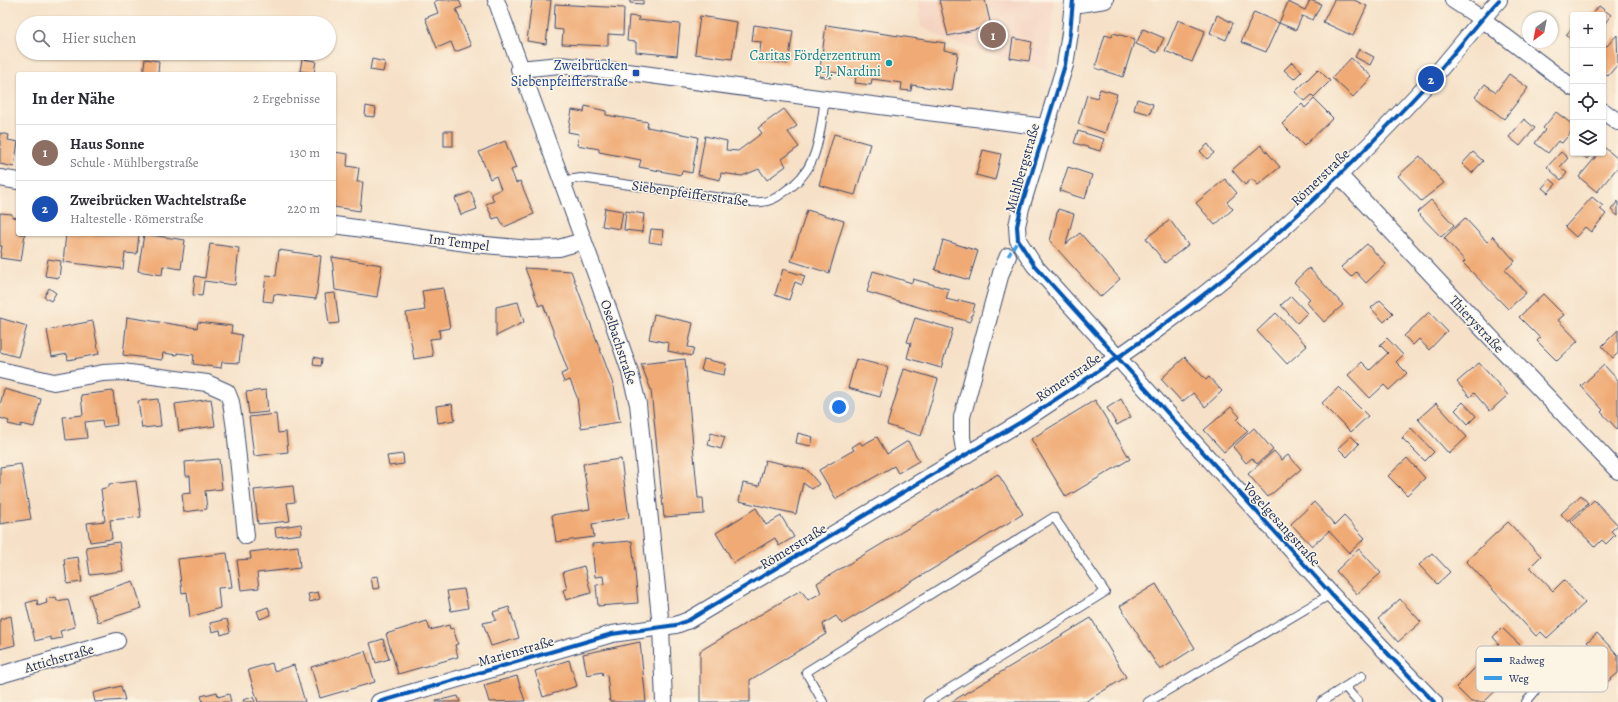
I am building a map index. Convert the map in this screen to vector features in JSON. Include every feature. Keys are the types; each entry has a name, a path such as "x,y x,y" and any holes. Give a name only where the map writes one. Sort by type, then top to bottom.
{"street":[{"name":"Oselbachstraße","path":"496,0 560,181 583,240 628,369 638,404 661,627 664,702"},
{"path":"1073,2 1105,0"},
{"path":"1453,0 1482,19 1570,86"},
{"name":"Römerstraße","path":"661,627 676,625 689,620 965,456 1068,392 1169,320 1227,276 1281,229 1339,175 1431,79 1499,0"},
{"name":"Mühlbergstraße","path":"1073,2 1065,65 1021,208 1017,226 1018,240 1034,265 1116,358"},
{"path":"520,69 560,66 636,73 1045,127"},
{"path":"1606,113 1618,122"},
{"name":"Thierystraße","path":"1339,175 1618,471"},
{"path":"0,178 16,181"},
{"name":"Im Tempel","path":"336,225 474,244 530,249 559,248 583,240"},
{"path":"965,456 962,417 1001,273 1008,256"},
{"name":"Vogelgesangstraße","path":"1116,358 1331,594 1434,702"},
{"path":"0,370 54,382 103,373 122,372 207,383 227,392 231,402 235,429 246,536"},
{"name":"Marienstraße","path":"379,702 612,634 661,627"},
{"name":"Attichstraße","path":"0,675 117,641"}],"lane":[{"name":"Siebenpfeifferstraße","path":"560,181 581,178 743,201 763,202 777,197 791,188 807,172 818,144 825,99"},
{"path":"823,702 806,672 1054,517 1105,592 928,702"},
{"path":"1148,702 1331,594"},
{"path":"1321,702 1362,676"},
{"path":"1345,687 1358,702"},
{"path":"1526,702 1535,692"}],"shaded area":[{"path":"918,0 1054,0 1048,70 950,42 921,27"}],"building":[{"path":"438,0 459,0 462,7 456,9 471,46 455,52 451,42 437,48 425,18 438,13 434,2"},
{"path":"532,0 551,0 546,44 527,41"},
{"path":"630,0 643,0 643,4 630,3"},
{"path":"939,0 985,0 991,26 948,36"},
{"path":"1310,0 1321,4 1313,20 1302,16 1296,30 1279,23 1288,2 1305,10"},
{"path":"1334,0 1354,0 1367,6 1353,36 1323,22"},
{"path":"555,4 624,8 623,35 608,34 608,46 562,44 563,30 554,29"},
{"path":"1599,6 1611,15 1606,22 1606,12 1594,12"},
{"path":"1254,12 1279,23 1266,52 1241,42"},
{"path":"1217,15 1233,23 1226,40 1210,33"},
{"path":"629,16 639,17 638,20 680,24 677,56 636,52 636,42 627,41"},
{"path":"700,16 737,22 732,59 695,54"},
{"path":"1178,20 1205,31 1192,62 1165,51"},
{"path":"754,25 793,31 788,64 759,60 761,42 752,41"},
{"name":"Caritas Förderzentrum P-J. Nardini","path":"826,25 945,43 944,50 958,53 952,91 912,85 911,91 901,90 902,83 872,79 871,85 855,83 856,76 832,72 831,78 819,76"},
{"path":"1143,29 1164,38 1157,53 1136,44"},
{"path":"1570,30 1570,38 1566,35"},
{"path":"1113,33 1135,39 1123,77 1095,68 1105,35 1112,37"},
{"path":"1617,35 1618,64 1608,76 1606,74 1607,46"},
{"path":"1013,38 1032,42 1029,61 1010,58"},
{"path":"1359,49 1374,57 1370,65 1355,57"},
{"path":"1351,58 1372,77 1353,97 1332,78"},
{"path":"372,59 385,62 383,72 370,70"},
{"path":"145,60 159,61 158,72 143,72"},
{"path":"302,60 316,61 314,72 300,71"},
{"path":"1292,62 1302,71 1294,79 1284,70"},
{"path":"1318,69 1330,81 1314,97 1312,95 1305,101 1295,92"},
{"path":"1509,74 1528,88 1504,119 1475,97 1485,84 1496,92"},
{"path":"1100,89 1117,94 1105,133 1078,124 1087,95 1097,98"},
{"path":"1137,99 1153,104 1150,114 1134,110"},
{"path":"1314,99 1333,118 1304,146 1282,124 1302,104 1305,108"},
{"path":"366,106 376,108 375,117 365,116"},
{"path":"585,106 606,111 606,115 648,122 647,127 698,137 692,173 682,171 681,175 639,167 641,160 599,152 599,149 577,145 579,134 568,132 572,110 584,112"},
{"path":"784,109 797,126 788,132 799,147 782,159 786,166 767,180 759,169 742,176 721,173 720,180 698,175 705,136 727,141 726,150 738,151 762,133 758,128"},
{"path":"1556,112 1570,123 1570,134 1562,143 1558,141 1548,153 1535,143 1545,130 1543,128"},
{"path":"1524,119 1535,128 1520,146 1509,137"},
{"path":"444,131 453,131 453,146 444,146"},
{"path":"1078,131 1104,139 1100,151 1074,143"},
{"path":"0,133 9,135 8,140 16,142 16,154 14,167 0,164"},
{"path":"834,134 870,144 855,195 819,185"},
{"path":"505,141 516,168 511,170 516,183 520,181 534,214 504,227 499,217 493,219 486,204 494,201 491,194 501,189 496,176 490,179 479,152"},
{"path":"1208,144 1214,153 1207,159 1200,151"},
{"path":"1261,145 1280,167 1258,185 1252,179 1245,185 1232,170"},
{"path":"1606,149 1618,159 1618,167 1597,192 1579,177 1596,156 1606,156"},
{"path":"983,150 1001,154 995,180 976,175"},
{"path":"336,152 348,154 347,166 359,168 357,182 363,182 360,211 336,207"},
{"path":"1473,152 1483,161 1472,173 1462,164"},
{"path":"1561,152 1568,158 1560,167 1567,173 1561,180 1547,167"},
{"path":"1420,156 1444,183 1421,201 1398,176"},
{"path":"1068,167 1092,175 1085,199 1060,191"},
{"path":"1225,179 1237,193 1227,202 1233,209 1215,225 1196,203"},
{"path":"1550,179 1556,184 1548,193 1542,188"},
{"path":"471,192 477,209 461,215 455,198"},
{"path":"1592,197 1603,206 1600,209 1606,214 1591,232 1585,227 1576,237 1565,227"},
{"path":"1431,200 1454,225 1441,237 1417,212"},
{"path":"1618,201 1618,216 1611,210"},
{"path":"605,208 623,211 620,229 602,226"},
{"path":"1058,209 1074,214 1066,244 1080,233 1120,279 1100,297 1050,241"},
{"path":"807,210 844,221 829,273 791,261"},
{"path":"626,211 644,214 642,232 624,230"},
{"path":"0,213 12,214 12,217 16,218 16,236 25,236 21,261 0,258 2,246 0,246"},
{"path":"1465,218 1487,242 1493,236 1515,261 1505,270 1526,293 1508,309 1463,263 1465,261 1444,238"},
{"path":"1170,220 1188,245 1165,263 1146,238"},
{"path":"651,229 663,230 662,244 649,242"},
{"path":"66,236 139,236 137,254 125,253 123,269 63,262"},
{"path":"144,236 158,236 185,240 181,269 163,266 162,275 138,271"},
{"path":"943,240 978,251 969,280 935,270"},
{"path":"210,244 239,248 235,285 204,281 202,296 193,295 195,276 205,278"},
{"path":"1367,244 1386,264 1366,283 1356,272 1351,277 1341,267"},
{"path":"279,250 321,256 316,299 274,294 273,302 263,301 266,275 276,276"},
{"path":"332,257 382,265 377,297 335,290"},
{"path":"48,259 61,261 59,278 45,276"},
{"path":"525,268 571,271 614,387 620,422 581,428 577,397 570,380 564,382 561,374 568,371 543,304 539,306"},
{"path":"1309,268 1343,305 1324,322 1306,302 1310,299 1294,282"},
{"path":"783,269 805,276 802,285 795,282 789,300 775,295"},
{"path":"873,271 912,283 913,279 949,289 946,299 958,302 959,300 975,304 970,322 867,292"},
{"path":"49,288 56,293 51,301 44,297"},
{"path":"443,288 450,328 439,330 440,338 430,339 433,356 414,359 406,313 425,310 422,291"},
{"path":"335,293 339,323 329,324 325,294"},
{"path":"1543,294 1564,315 1558,320 1578,341 1557,361 1537,341 1540,338 1519,317"},
{"path":"1291,296 1307,313 1297,323 1281,305"},
{"path":"1380,300 1393,313 1384,322 1371,308"},
{"path":"518,302 524,322 496,336 496,307"},
{"path":"1429,312 1447,331 1429,350 1419,339 1413,345 1404,336"},
{"path":"1276,313 1307,346 1287,364 1257,331"},
{"path":"654,314 693,323 688,347 694,348 692,356 668,351 669,343 649,339"},
{"path":"127,317 197,328 198,322 232,326 231,333 242,335 239,363 222,362 221,368 193,364 194,355 163,353 162,360 123,355"},
{"path":"0,318 27,326 18,357 0,352"},
{"path":"915,318 953,329 941,368 907,358 911,343 907,342"},
{"path":"93,321 99,354 68,360 67,354 52,357 47,330"},
{"path":"1618,330 1618,353 1613,358 1602,346"},
{"path":"1387,338 1403,355 1396,362 1407,373 1389,390 1384,385 1370,398 1348,375 1362,362 1370,370 1388,353 1380,345"},
{"path":"314,357 322,359 321,366 313,365"},
{"path":"1185,357 1206,380 1209,377 1222,391 1205,407 1193,393 1182,402 1161,379"},
{"path":"685,359 698,498 703,498 704,514 664,517 651,390 641,364"},
{"path":"704,359 726,364 724,375 701,370"},
{"path":"856,359 888,367 880,397 848,388"},
{"path":"1479,363 1508,395 1490,411 1474,393 1470,397 1457,382"},
{"path":"1604,365 1618,380 1618,430 1601,412 1603,410 1581,386"},
{"path":"904,369 938,379 921,436 887,425"},
{"path":"1339,387 1368,416 1351,432 1322,403"},
{"path":"4,389 41,399 34,427 21,424 21,427 8,424 9,421 0,418 0,405"},
{"path":"266,390 268,412 249,414 246,392"},
{"path":"113,391 117,425 103,427 102,420 85,422 87,438 66,440 63,417 83,415 81,395"},
{"path":"158,399 161,426 142,428 138,401"},
{"path":"211,399 215,426 179,431 175,404"},
{"path":"1121,399 1131,417 1117,425 1107,408"},
{"path":"1095,400 1130,459 1066,497 1031,439"},
{"path":"1463,402 1476,416 1468,424 1455,410"},
{"path":"1436,403 1467,437 1449,454 1418,419"},
{"path":"452,404 455,420 438,423 436,406"},
{"path":"1231,407 1240,417 1237,420 1248,431 1224,452 1204,430"},
{"path":"276,414 278,433 286,432 288,452 254,456 249,417"},
{"path":"1254,428 1273,450 1257,464 1252,458 1246,463 1233,447"},
{"path":"1411,428 1434,452 1425,461 1402,438"},
{"path":"711,433 725,437 721,449 708,445"},
{"path":"798,433 813,437 811,446 796,443"},
{"path":"1351,436 1359,444 1347,457 1338,448"},
{"path":"877,437 887,454 908,441 919,461 898,473 894,466 836,499 819,470 854,450 852,447 860,442 862,445"},
{"path":"1274,451 1282,460 1288,455 1301,469 1268,497 1248,474"},
{"path":"403,454 404,464 389,466 387,456"},
{"path":"1407,458 1425,478 1407,495 1388,476"},
{"path":"219,459 222,489 205,491 207,509 184,512 182,494 191,493 190,476 186,476 185,462"},
{"path":"621,459 629,518 592,524 594,537 556,542 552,515 590,509 583,464"},
{"path":"765,460 806,469 819,484 812,489 803,483 796,514 739,501 743,483 759,486"},
{"path":"21,464 31,519 0,524 0,467"},
{"path":"998,474 1023,514 842,624 836,616 823,624 826,634 750,680 750,702 700,702 700,651 801,590 808,600 821,593 817,583"},
{"path":"136,481 141,517 110,520 112,539 90,542 87,523 105,521 101,489 109,487 109,484"},
{"path":"293,486 295,502 287,503 290,521 258,524 254,490"},
{"path":"1581,495 1588,503 1568,522 1561,514"},
{"path":"1594,500 1618,525 1611,531 1615,535 1606,544 1602,540 1595,547 1571,522"},
{"path":"1314,502 1335,525 1344,516 1365,538 1349,553 1329,531 1312,546 1291,524"},
{"path":"756,508 766,525 781,516 794,537 779,546 775,538 734,563 716,533"},
{"path":"1508,522 1541,556 1530,567 1553,591 1564,580 1585,603 1547,638 1541,632 1536,636 1466,561"},
{"path":"301,524 302,534 276,537 275,528"},
{"path":"632,541 638,603 598,606 596,585 604,584 603,576 595,577 592,544"},
{"path":"119,542 123,571 90,575 86,547"},
{"path":"298,546 300,568 257,573 259,588 241,590 237,560 251,559 250,552"},
{"path":"1359,549 1381,573 1357,594 1336,571"},
{"path":"227,553 232,587 218,588 220,608 190,617 187,592 182,593 178,559"},
{"path":"1432,553 1450,572 1437,584 1419,565"},
{"path":"78,557 82,582 67,584 64,559"},
{"path":"584,566 591,593 566,600 563,590 567,589 563,572"},
{"path":"378,576 380,588 373,589 371,577"},
{"path":"133,581 142,608 98,622 89,595"},
{"path":"1156,584 1195,648 1160,670 1120,606"},
{"path":"464,589 468,608 451,611 447,591"},
{"path":"318,592 320,599 310,602 308,594"},
{"path":"56,597 57,601 68,599 75,627 60,631 62,638 51,640 51,637 35,641 26,603 37,600 38,606 47,603 46,599"},
{"path":"1400,599 1421,622 1398,642 1378,619"},
{"path":"268,607 271,615 260,619 257,611"},
{"path":"509,607 519,638 491,646 483,623 496,620 493,612"},
{"path":"11,616 15,645 0,649 0,619"},
{"path":"1091,618 1126,677 1085,702 951,702"},
{"path":"227,619 230,632 221,635 220,630 212,632 210,623"},
{"path":"427,621 430,630 449,625 450,629 453,628 458,644 455,645 458,657 398,674 386,634"},
{"path":"1502,628 1521,646 1497,646 1499,644 1493,637"},
{"path":"1597,633 1618,655 1618,673 1608,681 1608,646 1591,646 1587,642"},
{"path":"383,639 389,659 376,663 370,643"},
{"path":"640,642 646,702 610,702 607,675 603,676 602,672 587,675 583,654"},
{"path":"365,651 375,682 320,698 311,667"},
{"path":"569,660 577,686 543,697 535,671"},
{"path":"272,663 274,671 294,665 305,702 258,702 248,670"},
{"path":"1476,667 1476,692 1494,692 1484,702 1471,702 1456,687"},
{"path":"517,676 525,701 489,702 484,685"},
{"path":"121,686 125,700 95,702 93,693"},
{"path":"217,692 218,697 229,694 231,702 203,702 201,696"},
{"path":"458,696 460,702 436,702 436,701"},
{"path":"253,697 255,702 244,702 243,700"}],"marked path":[{"path":"1008,256 1018,240"}],"cycle path":[{"path":"1073,0 1065,65 1021,208 1017,226 1018,240 1034,265 1331,594 1434,702"},
{"path":"379,702 612,634 676,625 689,620 1021,422 1123,354 1189,306 1252,256 1339,175 1394,119 1430,81 1499,0"}],"place":[{"name":"Haus Sonne","path":"993,35"},
{"name":"Caritas Förderzentrum P-J. Nardini","path":"889,63"},
{"name":"Zweibrücken Siebenpfeifferstraße","path":"636,73"},
{"name":"Zweibrücken Wachtelstraße","path":"1431,79"}]}
